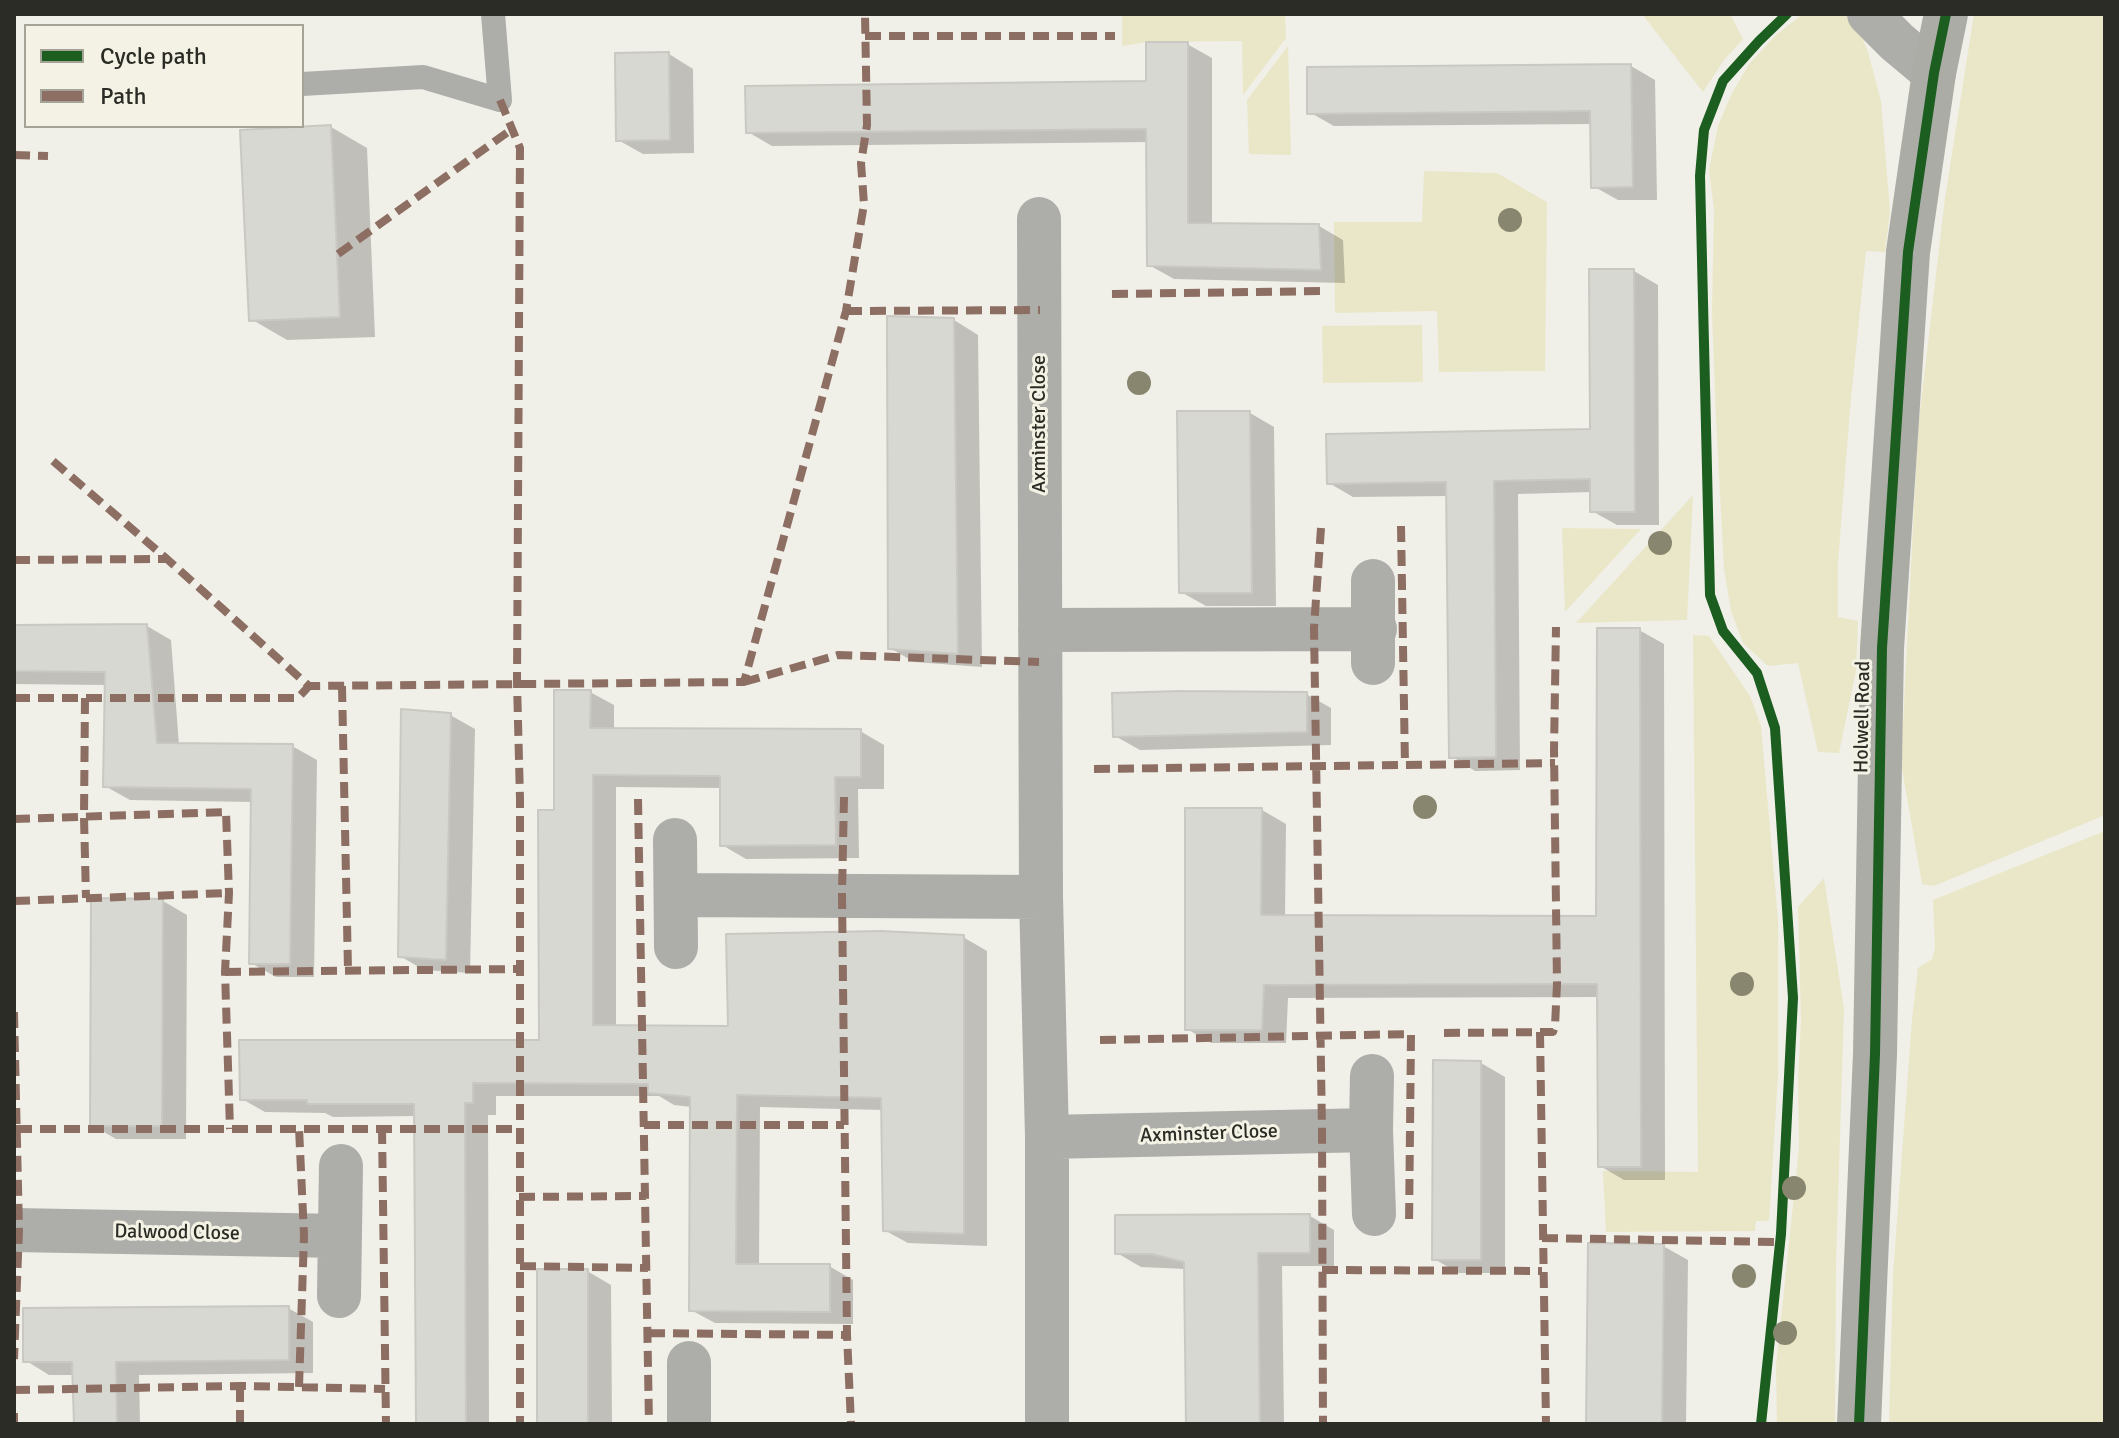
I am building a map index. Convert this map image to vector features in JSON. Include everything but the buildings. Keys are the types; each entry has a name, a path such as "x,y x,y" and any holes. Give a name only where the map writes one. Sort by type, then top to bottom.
{"street":[{"path":"1869,14 1934,73"},
{"name":"Holwell Road","path":"1859,1424 1875,1054 1882,648 1908,252 1934,73 1946,14"},
{"name":"Axminster Close","path":"1039,219 1041,897 1047,1137 1047,1424"},
{"path":"1040,630 1374,646 1373,581"},
{"path":"675,840 676,947"},
{"path":"676,895 1041,897"},
{"path":"1372,1076 1374,1214"},
{"name":"Axminster Close","path":"1047,1137 1371,1130"},
{"path":"339,1296 341,1166"},
{"name":"Dalwood Close","path":"14,1230 340,1236"},
{"path":"689,1363 689,1424"}],"lane":[{"path":"304,84 423,77 500,100 493,14"}],"shaded area":[{"path":"1122,14 1285,14 1286,38 1243,95 1242,41 1147,42 1122,46"},
{"path":"1642,14 1730,14 1743,39 1724,60 1703,92"},
{"path":"1803,14 1852,14 1868,52 1881,101 1890,211 1885,252 1866,251 1850,409 1838,563 1838,617 1858,621 1856,671 1839,753 1818,752 1798,663 1768,666 1743,643 1731,611 1724,569 1716,418 1712,312 1714,209 1709,170 1718,126 1732,93 1750,63 1776,35"},
{"path":"1974,14 2105,14 2105,815 1934,886 1922,884 1901,763 1918,428 1945,198"},
{"path":"1288,46 1291,155 1249,154 1247,100"},
{"path":"1424,171 1497,173 1547,202 1545,371 1439,372 1437,311 1335,313 1334,222 1422,222"},
{"path":"1422,325 1423,382 1323,383 1322,326"},
{"path":"1693,495 1687,620 1576,623"},
{"path":"1562,528 1641,529 1565,612"},
{"path":"1693,635 1709,636 1750,696 1761,726 1778,920 1778,1076 1769,1221 1756,1221 1755,1231 1606,1232 1603,1171 1698,1172"},
{"path":"2105,831 2105,1424 1889,1424 1893,1275 1912,1019 1918,968 1932,959 1935,948 1933,900"},
{"path":"1824,878 1844,1009 1836,1263 1835,1424 1777,1424 1776,1366 1799,1148 1801,1020 1798,907"}],"marked path":[{"path":"53,461 309,686 744,682 846,311 864,204 861,163 867,125 865,14"},
{"path":"865,36 1115,36"},
{"path":"500,100 520,148 517,683 520,799 520,1424"},
{"path":"338,254 512,129"},
{"path":"14,155 48,156"},
{"path":"1112,294 1326,291"},
{"path":"846,311 1040,310"},
{"path":"1401,526 1405,766"},
{"path":"1321,528 1314,628 1323,1424"},
{"path":"14,560 167,559"},
{"path":"1444,1033 1553,1032 1555,1026 1556,627"},
{"path":"744,682 838,655 1039,662"},
{"path":"14,698 298,698 309,686"},
{"path":"342,686 348,970"},
{"path":"85,698 86,898"},
{"path":"1094,769 1555,763"},
{"path":"844,797 842,894 847,1335 851,1424"},
{"path":"638,799 649,1424"},
{"path":"14,819 226,812 229,893 225,972 230,1129"},
{"path":"14,901 229,893"},
{"path":"225,972 519,969"},
{"path":"14,1012 19,1230 14,1359"},
{"path":"1540,1032 1546,1424"},
{"path":"1100,1040 1411,1034 1409,1226"},
{"path":"644,1125 844,1125"},
{"path":"299,1128 304,1235 299,1387"},
{"path":"382,1128 386,1424"},
{"path":"16,1129 519,1129"},
{"path":"519,1197 646,1196"},
{"path":"1542,1238 1780,1242"},
{"path":"520,1266 648,1268"},
{"path":"1322,1270 1542,1271"},
{"path":"649,1333 847,1335"},
{"path":"240,1386 240,1424"},
{"path":"14,1390 240,1386 385,1389"},
{"path":"14,1413 14,1424"}],"cycle path":[{"path":"1761,1424 1781,1234 1793,998 1775,728 1757,673 1723,631 1710,595 1700,176 1704,130 1723,81 1787,14"},
{"path":"1859,1424 1875,1054 1882,648 1908,252 1934,73 1946,14"}]}
